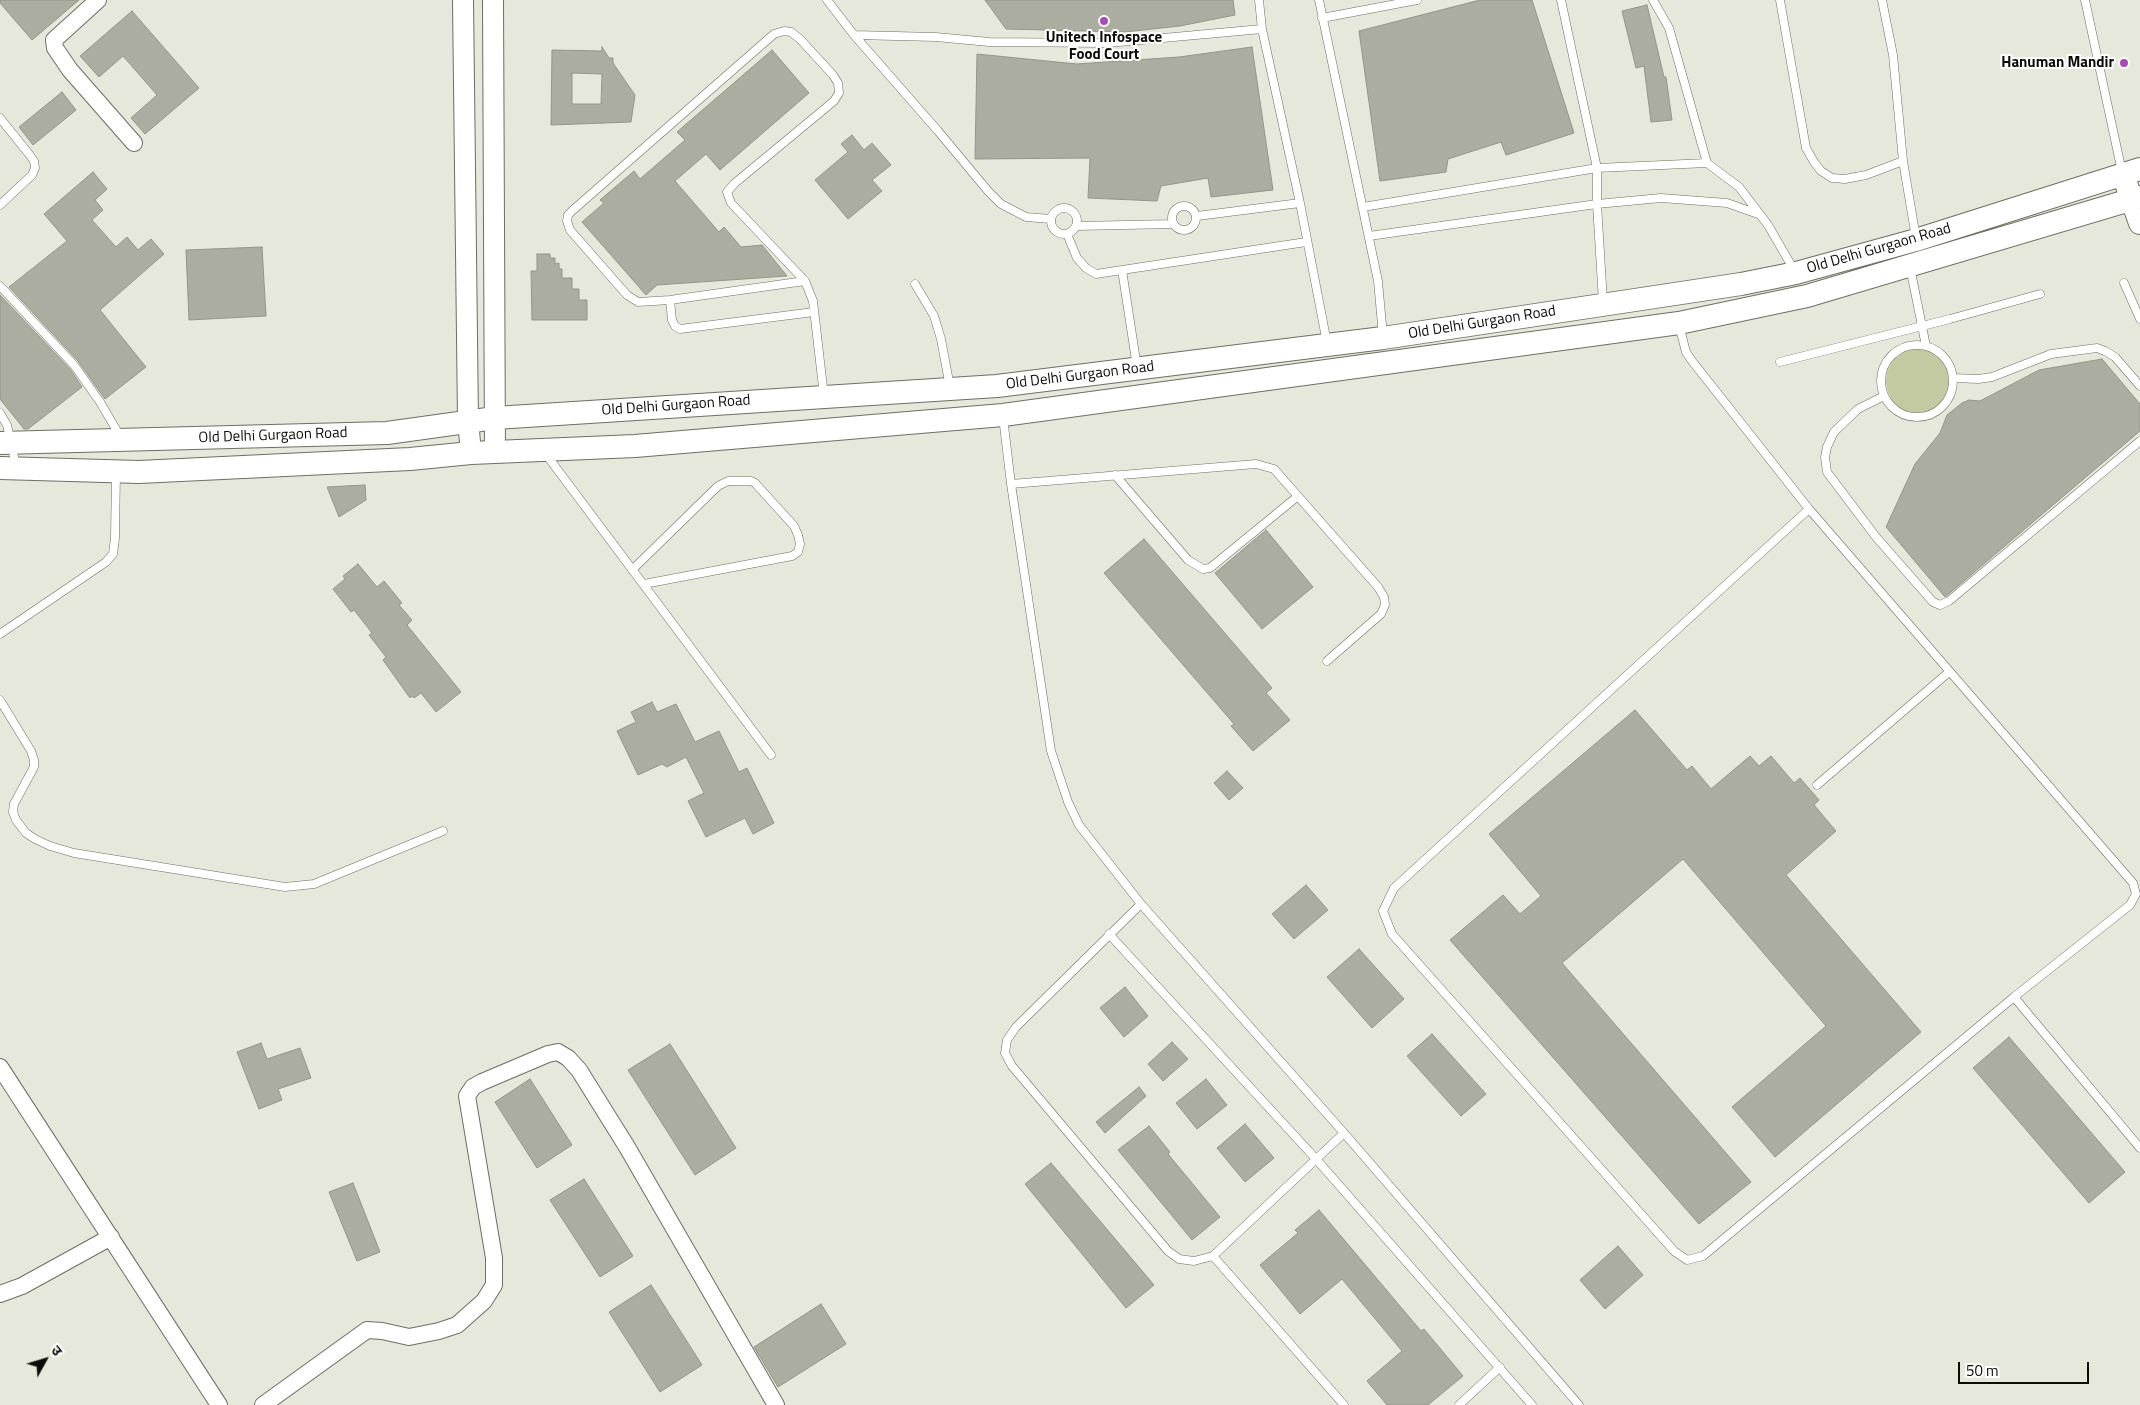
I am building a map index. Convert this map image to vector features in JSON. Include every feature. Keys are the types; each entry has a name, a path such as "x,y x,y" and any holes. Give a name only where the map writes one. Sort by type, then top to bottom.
{"main road":[{"name":"Old Delhi Gurgaon Road","path":"6,443 387,432 468,420 997,386 1384,338 1741,284 1796,273 1916,240 2135,171"},
{"path":"2135,171 2136,199 2140,223"},
{"name":"Old Delhi Gurgaon Road","path":"8,468 116,472 410,459 471,452 635,446 1003,415 1679,323 1807,296 2136,199"},
{"path":"1741,284 1746,309"}],"street":[{"path":"98,0 54,40 55,48 70,70 134,144"},
{"path":"463,0 468,420 471,452"},
{"path":"493,0 495,452"},
{"path":"263,1405 366,1330 382,1330 409,1337 439,1331 457,1324 484,1300 494,1284 494,1258 467,1096 473,1087 482,1082 548,1054 558,1052 568,1058 579,1070 627,1147 776,1405"},
{"path":"0,1067 219,1405"},
{"path":"0,1294 22,1286 111,1237"}],"lane":[{"path":"827,0 854,35 1001,204 1026,217 1051,218"},
{"path":"1259,0 1262,29 1300,203 1306,242 1328,345"},
{"path":"1319,0 1378,281 1384,338"},
{"path":"1322,18 1417,0"},
{"path":"1561,0 1597,168 1596,204 1603,305"},
{"path":"1654,0 1669,28 1706,163 1739,187 1758,214 1768,224 1796,273"},
{"path":"1780,0 1806,148 1814,162 1821,171 1832,178 1846,179 1866,175 1903,161"},
{"path":"1882,0 1896,74 1903,161 1916,240"},
{"path":"2085,0 2135,171"},
{"path":"854,35 936,37 989,42 1108,43 1262,29"},
{"path":"804,281 670,300 643,302 633,300 570,230 567,221 568,215 774,34 784,31 791,32 800,39 833,74 838,83 839,93 834,101 735,183 727,192 731,203 804,281 813,301 824,397"},
{"path":"0,118 34,161 35,168 32,175 0,205"},
{"path":"1363,207 1597,168 1706,163"},
{"path":"1368,236 1596,204 1661,198 1727,202 1758,214"},
{"path":"1197,216 1300,203"},
{"path":"1067,234 1076,226 1173,224 1180,230 1190,229 1196,222 1197,216 1193,208 1188,206 1179,207 1172,214 1173,224"},
{"path":"1076,226 1075,214 1068,208 1056,211 1051,218 1052,227 1067,234 1077,258 1086,268 1096,274 1306,242"},
{"path":"1910,265 1926,346"},
{"path":"1122,270 1138,369"},
{"path":"2124,283 2140,318"},
{"path":"915,284 934,316 941,339 950,389"},
{"path":"0,286 74,365 100,402 122,440"},
{"path":"1780,362 2040,294"},
{"path":"670,300 672,320 675,326 680,329 814,312"},
{"path":"1679,323 1686,352 1692,361 1809,508 1949,672 2133,882 2136,894 2130,905 2014,997 1703,1256 1687,1260 1674,1251 1392,934 1383,911 1394,888 1809,508"},
{"path":"1913,346 1926,346 1939,353 1949,364 1953,378 1953,389 1946,403 1935,413 1920,418 1906,416 1893,408 1884,396 1881,383 1883,370 1890,358 1900,350 1913,346"},
{"path":"1953,378 1978,379 1992,377 2051,354 2096,348 2106,351 2114,357 2140,386"},
{"path":"1884,396 1858,409 1834,432 1826,452 1827,472 1876,537 1933,602 1940,605 1950,601 2140,441"},
{"path":"0,413 7,425 8,468"},
{"path":"1003,415 1011,484 1050,750 1068,802 1079,825 1141,904 1344,1133 1579,1405"},
{"path":"542,449 771,755"},
{"path":"1011,484 1256,464 1274,469 1378,587 1384,597 1385,605 1381,614 1327,660"},
{"path":"0,634 106,562 113,554 116,472"},
{"path":"1115,475 1188,560 1203,569 1210,568 1298,496"},
{"path":"632,570 718,486 728,481 750,480 755,483 794,526 798,534 800,544 798,552 792,556 644,584"},
{"path":"1817,785 1949,672"},
{"path":"0,700 31,751 34,760 34,767 14,804 13,812 16,820 26,833 35,839 66,851 285,887 314,884 443,831"},
{"path":"1141,904 1016,1027 1007,1040 1005,1053 1012,1066 1168,1251 1179,1259 1194,1261 1213,1256 1344,1133"},
{"path":"1109,934 1316,1159 1532,1405"},
{"path":"2014,997 2140,1148"},
{"path":"1213,1256 1344,1405"},
{"path":"1459,1405 1500,1367"}],"green space":[{"path":"1912,349 1924,349 1941,358 1948,369 1950,381 1948,393 1941,404 1924,413 1912,413 1900,408 1891,399 1886,387 1886,375 1891,363 1900,354"}],"building":[{"path":"0,0 79,0 32,40 0,3"},
{"name":"Unitech Infospace Food Court","path":"985,0 1233,0 1235,15 1180,26 1125,32 1006,29"},
{"path":"1480,0 1532,0 1574,133 1506,155 1501,142 1448,159 1446,172 1380,181 1359,31"},
{"path":"1647,5 1664,77 1666,77 1672,120 1651,122 1644,66 1636,68 1622,11"},
{"path":"132,11 199,88 145,134 131,118 157,95 123,56 99,77 80,56"},
{"path":"602,47 609,58 613,58 613,63 635,95 631,122 551,125 552,50 602,51","holes":["572,73 602,74 601,104 572,104"]},
{"path":"1252,47 1273,190 1211,197 1208,178 1161,186 1157,201 1088,198 1090,158 975,159 977,54 1077,64 1179,57"},
{"path":"772,50 809,93 720,170 706,154 675,181 719,232 724,227 741,247 762,245 787,276 657,285 646,295 582,222 604,203 600,200 634,171 640,179 685,140 677,132"},
{"path":"62,92 76,110 33,145 19,127"},
{"path":"852,135 864,150 872,143 891,165 872,180 882,191 848,219 815,180 848,152 841,144"},
{"path":"93,172 107,189 95,200 103,210 92,220 116,247 127,237 138,250 151,239 164,254 100,310 146,367 105,399 78,361 9,287 67,241 44,214"},
{"path":"262,247 266,316 189,320 186,250"},
{"path":"537,254 550,254 550,258 555,258 555,264 559,263 559,269 562,269 562,278 572,278 572,289 579,289 579,300 587,300 587,320 532,320 531,271 537,271"},
{"path":"0,295 70,369 82,387 28,429 24,429 0,399"},
{"path":"2102,359 2140,404 2140,431 1945,597 1886,527 1915,464 1940,433 1947,415 1962,403 1969,400 1980,401 2039,370"},
{"path":"365,485 366,500 339,517 327,487"},
{"path":"1266,530 1313,587 1262,629 1215,573"},
{"path":"1144,539 1272,688 1266,693 1290,720 1253,751 1231,726 1234,724 1104,573"},
{"path":"358,564 377,587 384,581 402,603 399,605 412,620 407,625 461,692 436,712 421,693 414,698 412,696 410,698 383,660 386,657 369,635 372,633 354,610 351,612 333,589 345,579 343,576"},
{"path":"652,702 657,712 676,704 695,742 719,731 739,772 747,768 774,823 753,834 745,818 706,837 688,801 704,793 686,757 667,767 662,764 638,775 617,731 636,722 631,712"},
{"path":"1635,710 1687,770 1692,766 1711,789 1750,756 1759,766 1771,756 1794,783 1800,778 1819,800 1814,805 1836,831 1786,875 1921,1032 1775,1157 1732,1107 1826,1026 1683,859 1562,963 1751,1182 1699,1224 1450,940 1503,895 1520,914 1541,896 1489,834"},
{"path":"1227,771 1243,788 1229,800 1214,783"},
{"path":"1306,885 1328,910 1294,939 1272,914"},
{"path":"1359,949 1404,999 1372,1028 1327,977"},
{"path":"1125,987 1148,1016 1124,1037 1100,1008"},
{"path":"1432,1034 1486,1094 1461,1116 1407,1056"},
{"path":"2009,1037 2125,1172 2089,1203 1973,1068"},
{"path":"1172,1042 1188,1059 1163,1081 1148,1064"},
{"path":"261,1043 267,1059 300,1048 311,1078 278,1089 282,1100 259,1109 237,1052"},
{"path":"670,1044 736,1148 695,1175 628,1070"},
{"path":"530,1079 572,1145 537,1168 495,1102"},
{"path":"1206,1079 1227,1105 1197,1129 1176,1103"},
{"path":"1139,1087 1146,1096 1105,1133 1096,1122"},
{"path":"1245,1124 1274,1158 1245,1182 1217,1148"},
{"path":"1149,1126 1170,1152 1168,1154 1220,1217 1192,1240 1118,1150"},
{"path":"1051,1163 1154,1285 1126,1308 1025,1184"},
{"path":"584,1179 633,1256 600,1277 550,1200"},
{"path":"353,1183 380,1252 357,1261 329,1192"},
{"path":"1319,1210 1421,1331 1424,1329 1463,1376 1428,1405 1387,1405 1367,1381 1402,1351 1342,1279 1300,1314 1260,1265 1298,1233 1295,1230"},
{"path":"1618,1246 1643,1275 1605,1309 1580,1280"},
{"path":"651,1285 702,1365 660,1392 609,1312"},
{"path":"821,1304 846,1344 778,1387 754,1347"}],"place":[{"name":"Unitech Infospace Food Court","path":"1104,21"},
{"name":"Hanuman Mandir","path":"2124,63"}]}
